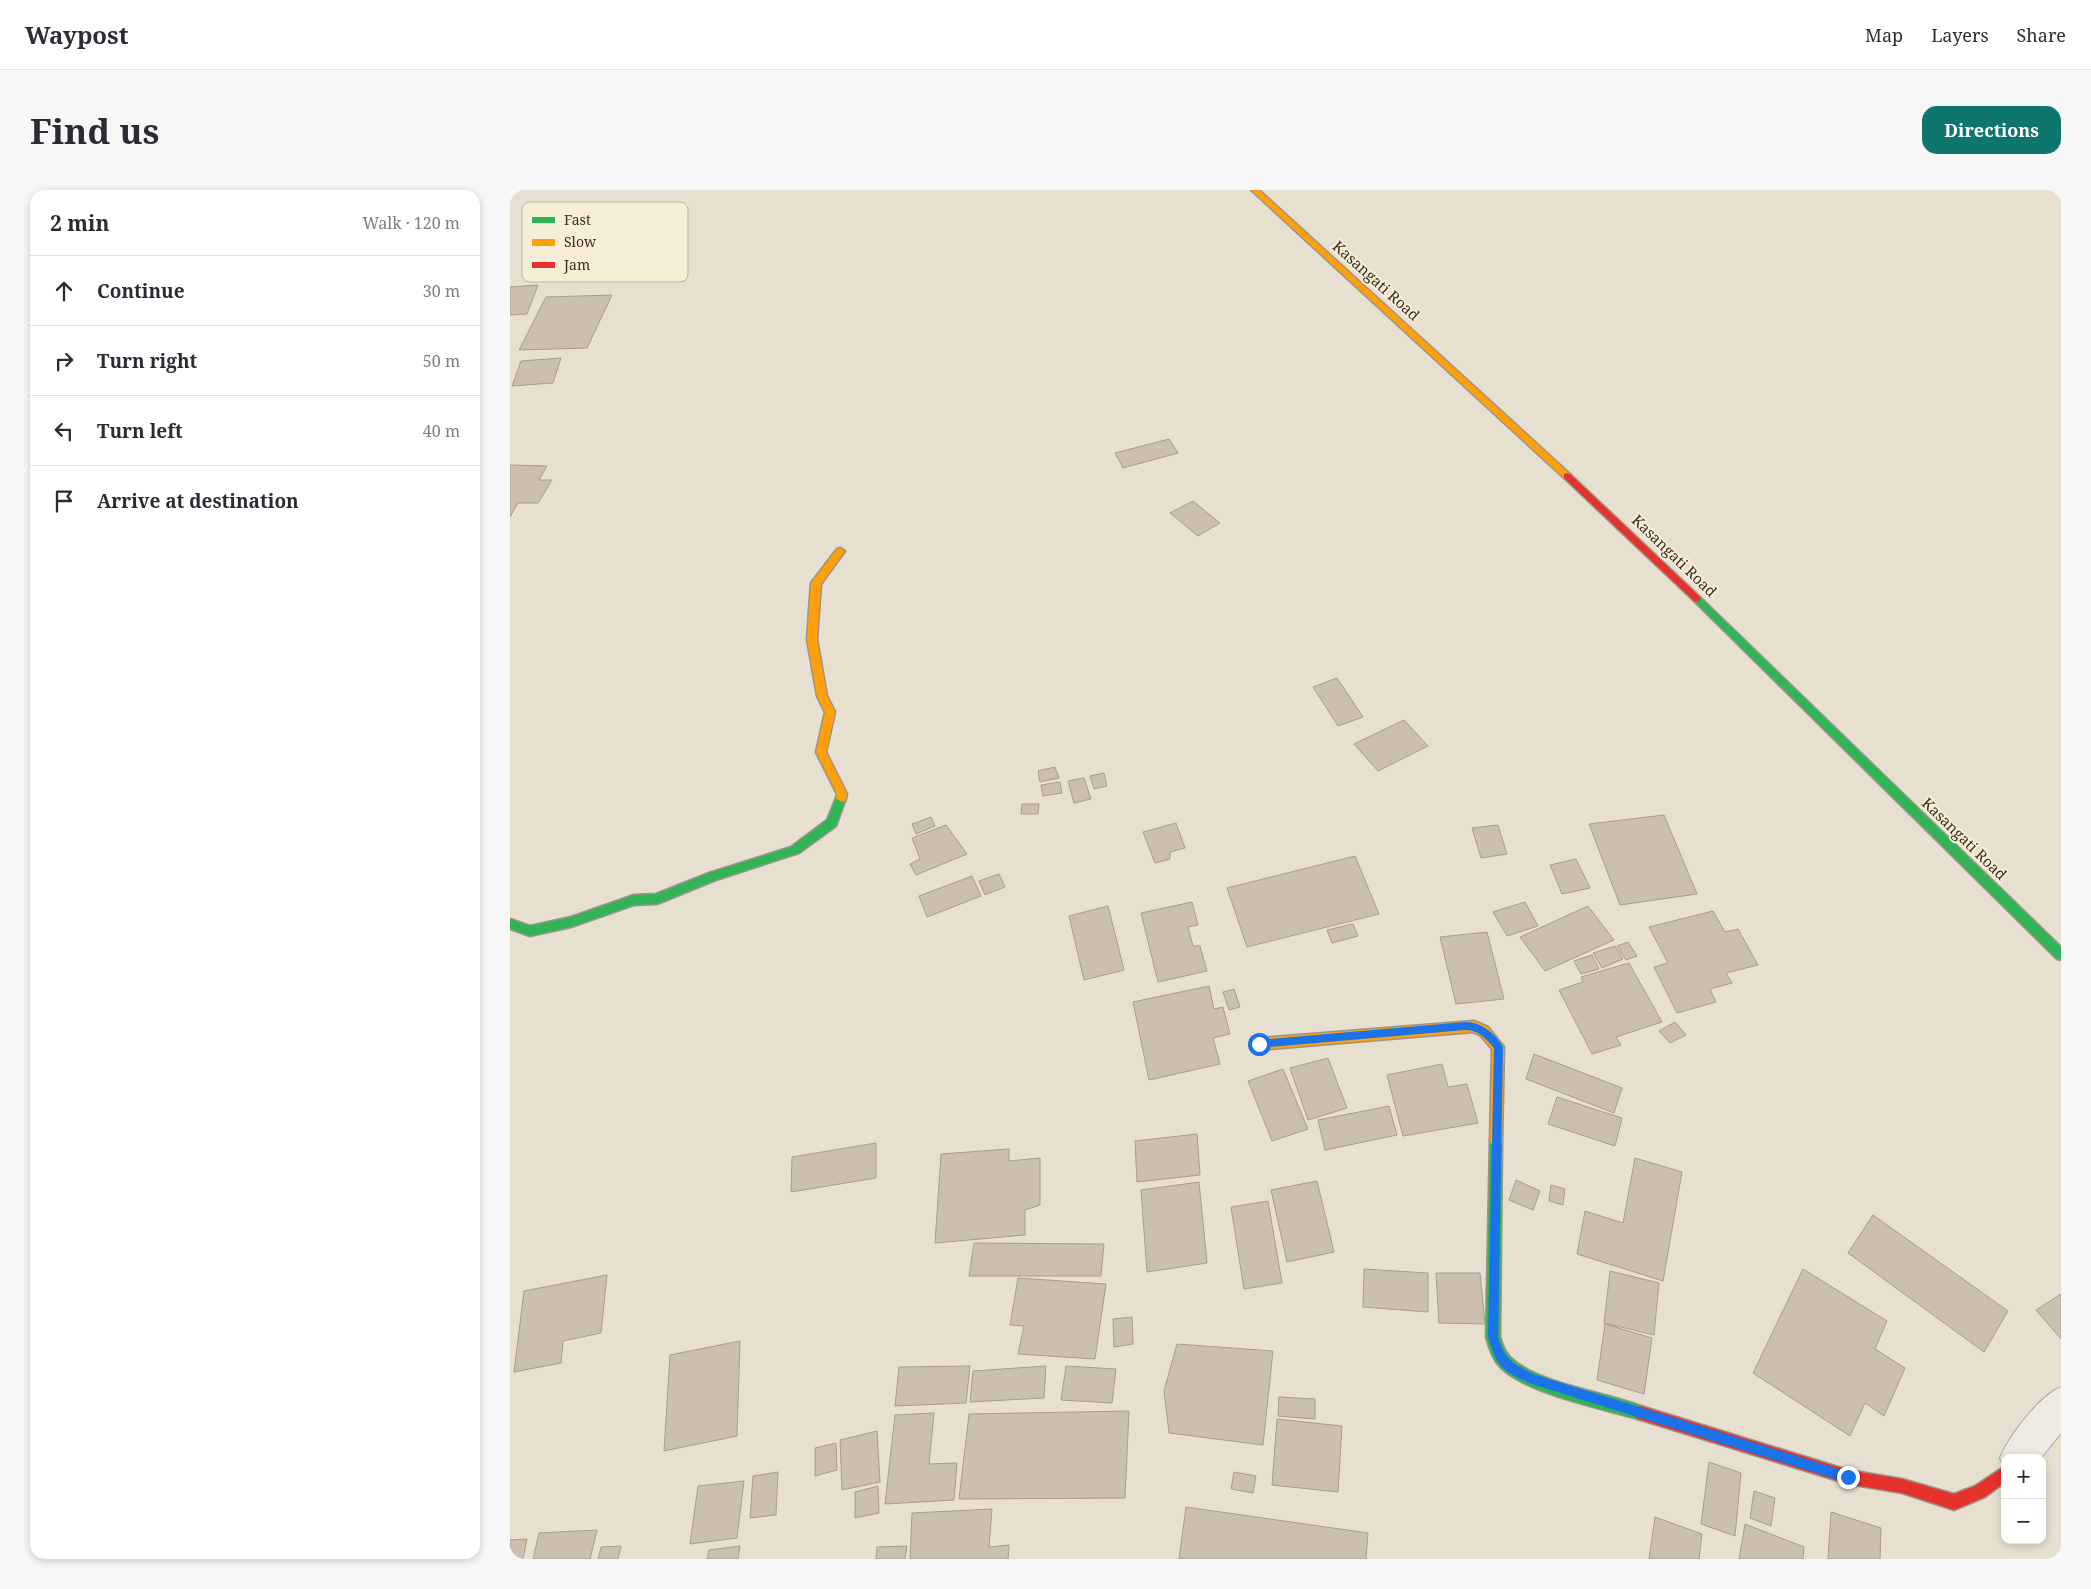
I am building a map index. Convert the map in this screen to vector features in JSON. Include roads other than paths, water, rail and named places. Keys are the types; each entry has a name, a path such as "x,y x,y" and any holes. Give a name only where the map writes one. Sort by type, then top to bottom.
{"street":[{"name":"Kasangati Road","path":"1255,190 1633,536 2061,955"},
{"path":"510,924 530,931 571,922 634,900 657,898 713,876 795,850 832,824 842,794 822,752 830,712 822,696 812,639 816,583 840,551"},
{"path":"1259,1044 1474,1026 1484,1031 1498,1047 1493,1337 1499,1357 1509,1367 1532,1379 1848,1477 1902,1486 1954,1502 1980,1492 2001,1476"},
{"path":"2021,1454 2061,1405"}]}
